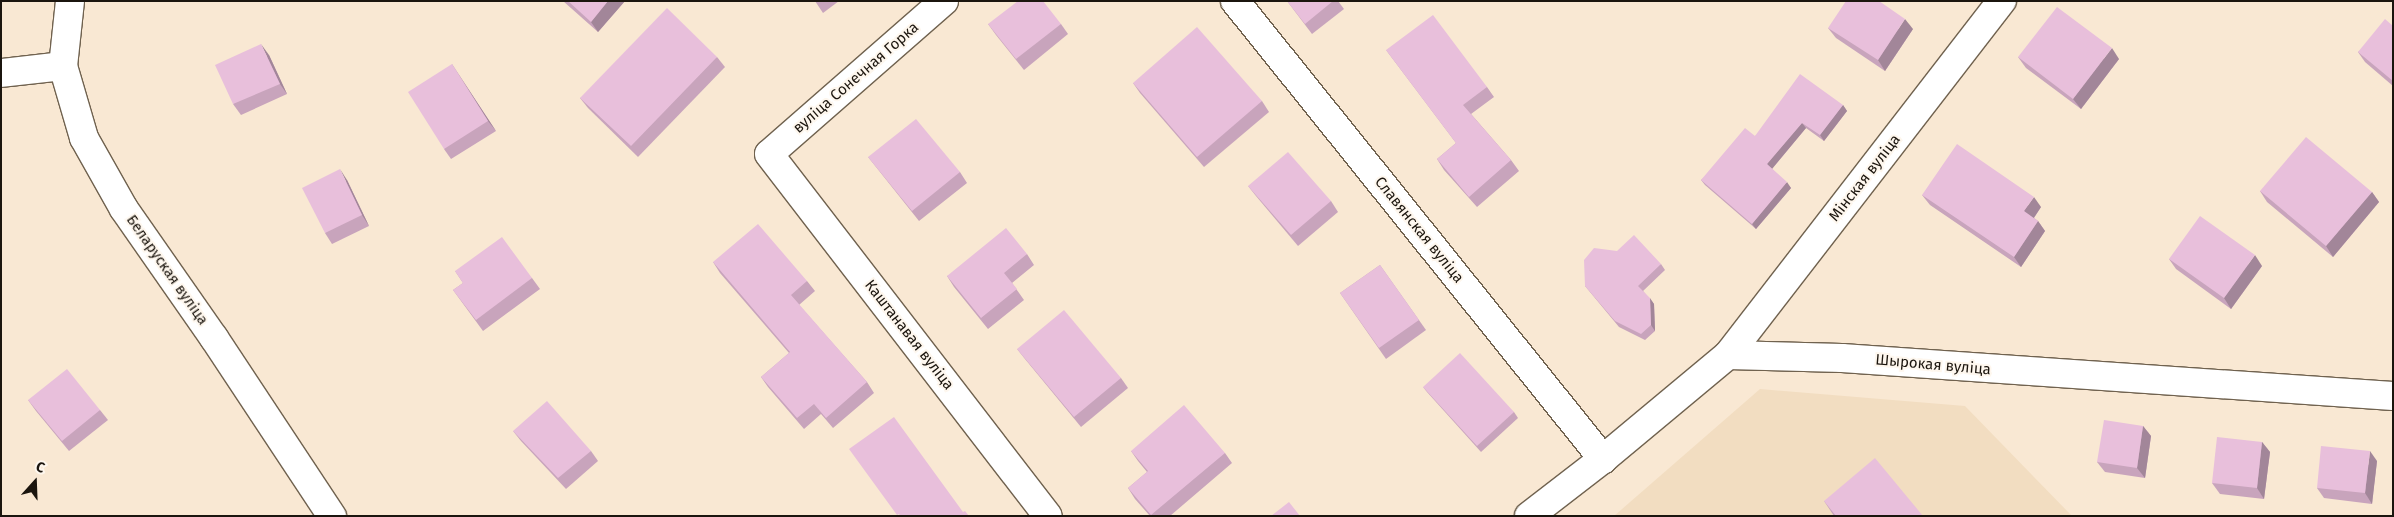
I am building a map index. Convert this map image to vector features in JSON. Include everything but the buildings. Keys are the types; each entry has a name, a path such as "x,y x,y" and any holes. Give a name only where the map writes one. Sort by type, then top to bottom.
{"street":[{"name":"Беларуская вуліца","path":"70,1 63,66 84,138 124,209 214,338 332,516"},
{"name":"вуліца Сонечная Горка","path":"769,154 944,1"},
{"name":"Славянская вуліца","path":"1235,1 1604,459"},
{"name":"Мінская вуліца","path":"1728,354 2002,1"},
{"path":"1,73 63,66"},
{"name":"Каштанавая вуліца","path":"769,154 1048,516"},
{"path":"1529,516 1604,459 1728,354"},
{"name":"Шырокая вуліца","path":"1728,354 1842,358 2393,396"}],"shaded area":[{"path":"1760,389 1965,406 2072,516 1614,516"}]}
